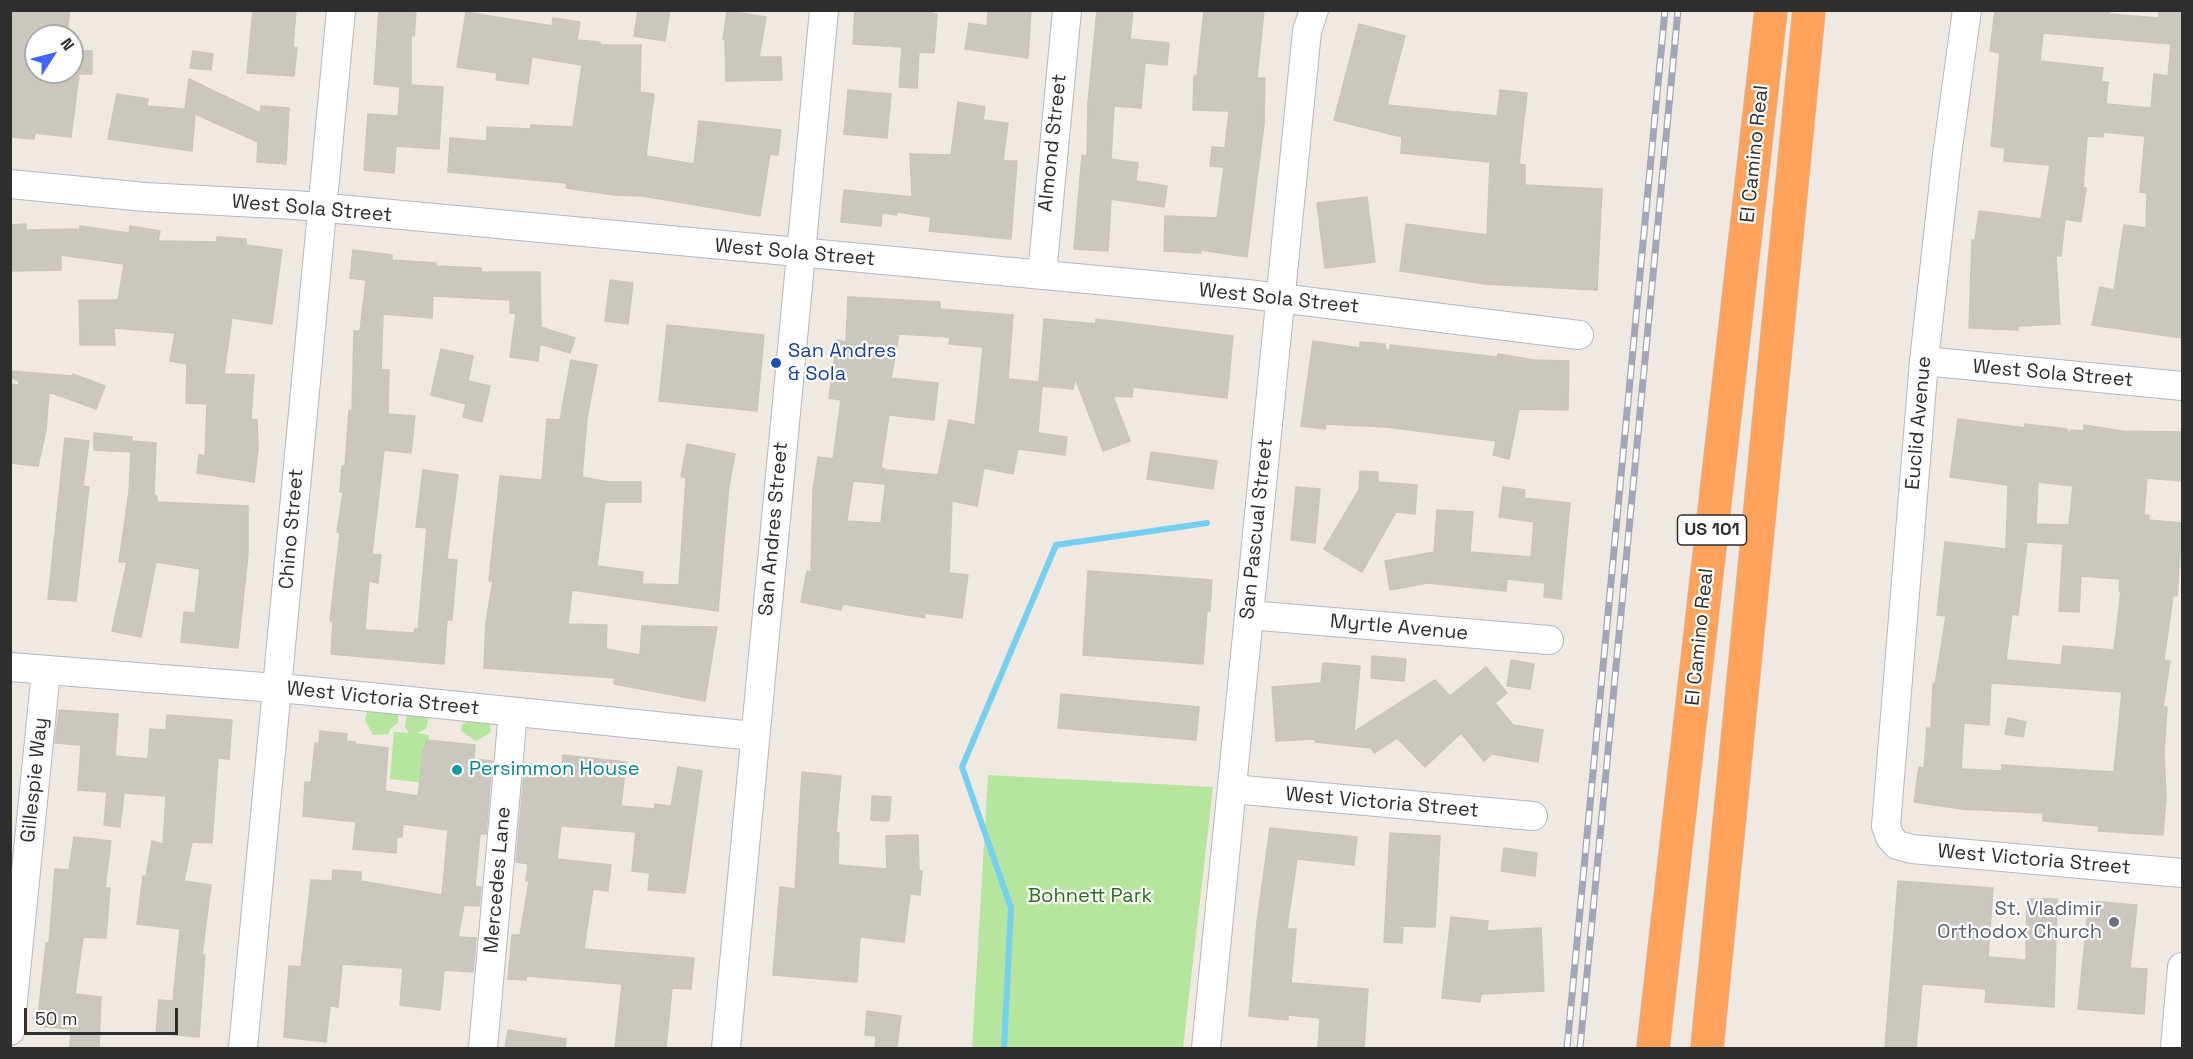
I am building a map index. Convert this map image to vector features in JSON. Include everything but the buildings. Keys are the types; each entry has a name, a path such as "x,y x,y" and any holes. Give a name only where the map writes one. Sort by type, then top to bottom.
{"highway":[{"name":"El Camino Real","path":"1653,1048 1771,10"},
{"name":"El Camino Real","path":"1707,1048 1809,10"}],"street":[{"name":"Chino Street","path":"243,1048 341,10"},
{"name":"San Andres Street","path":"726,1048 824,10"},
{"name":"Almond Street","path":"1041,275 1067,10"},
{"name":"San Pascual Street","path":"1206,1048 1307,32 1314,10"},
{"name":"Euclid Avenue","path":"1890,837 1885,813 1924,362 1947,154 1967,10"},
{"name":"West Sola Street","path":"10,184 145,197 322,208 1280,298 1579,335"},
{"name":"West Sola Street","path":"1924,362 2182,386"},
{"name":"Myrtle Avenue","path":"1249,615 1549,640"},
{"name":"West Victoria Street","path":"10,667 276,688 754,736"},
{"name":"Gillespie Way","path":"10,1031 46,671"},
{"name":"Mercedes Lane","path":"483,1048 513,712"},
{"name":"West Victoria Street","path":"1232,789 1533,816"},
{"name":"West Victoria Street","path":"1890,837 1898,845 1912,849 2182,873"},
{"path":"2175,1048 2182,967"}],"green space":[{"path":"367,711 398,713 398,723 390,729 389,734 373,735 365,720"},
{"path":"407,714 429,717 426,729 417,733 429,735 425,783 390,779 394,732 409,733 405,727"},
{"path":"478,715 490,724 491,732 476,741 461,731 462,725"},
{"name":"Bohnett Park","path":"988,775 1213,787 1183,1048 972,1048"}],"waterway":[{"path":"1004,1048 1011,908 962,767 1056,545 1207,523"}],"railway":[{"path":"1567,1048 1665,10"},
{"path":"1580,1048 1678,10"}],"place":[{"name":"San Andres & Sola","path":"776,363"},
{"name":"Persimmon House","path":"457,770"},
{"name":"St. Vladimir Orthodox Church","path":"2114,922"}]}
